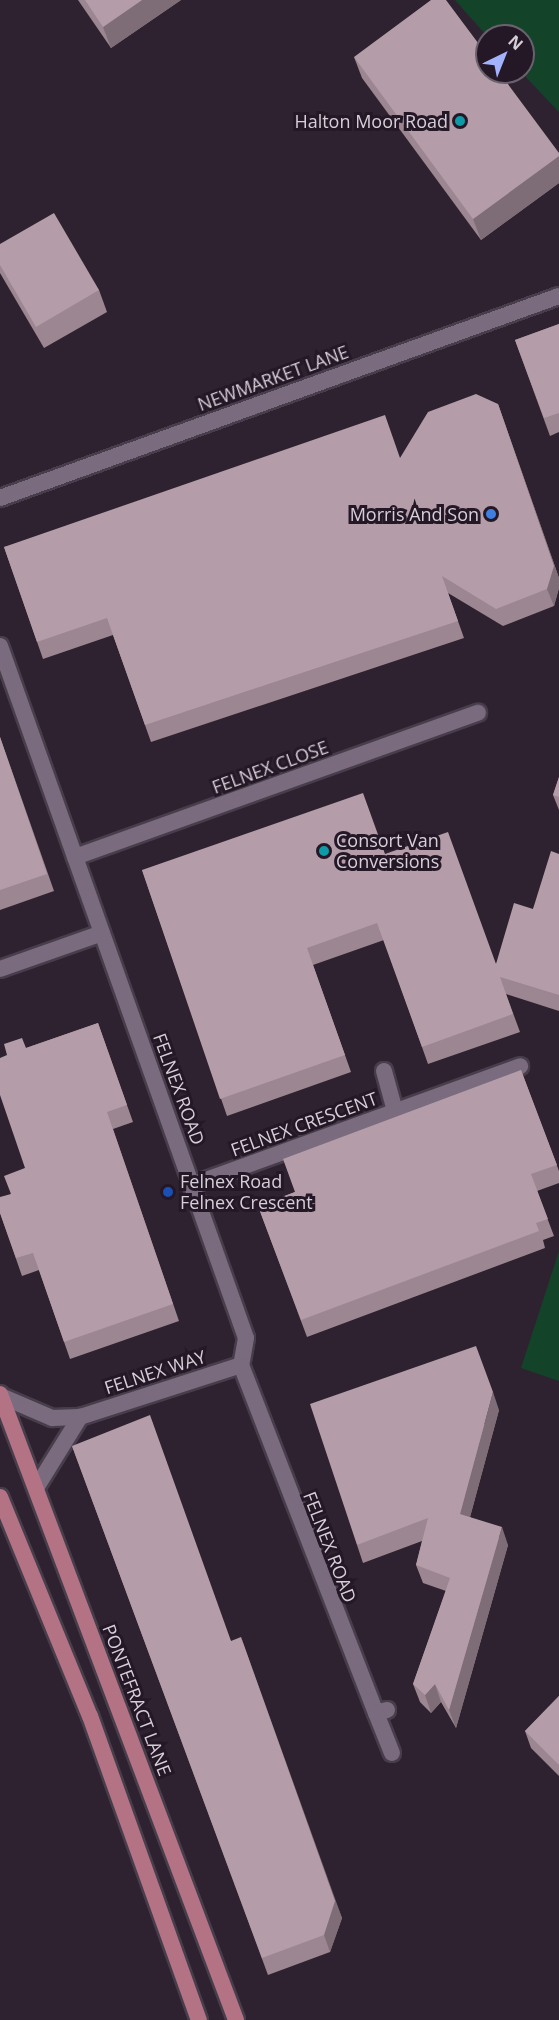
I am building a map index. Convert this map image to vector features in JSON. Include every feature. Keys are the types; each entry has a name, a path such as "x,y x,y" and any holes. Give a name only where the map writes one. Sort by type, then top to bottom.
{"highway":[{"name":"PONTEFRACT LANE","path":"1,1395 236,2020"},
{"path":"0,1497 90,1716 199,2020"}],"street":[{"name":"NEWMARKET LANE","path":"0,498 559,296"},
{"name":"FELNEX ROAD","path":"0,646 246,1338 241,1365 381,1711 392,1753"},
{"name":"FELNEX CLOSE","path":"75,857 478,713"},
{"path":"0,969 102,933"},
{"name":"FELNEX CRESCENT","path":"192,1185 520,1066"},
{"name":"FELNEX CRESCENT","path":"384,1071 395,1111"},
{"name":"FELNEX WAY","path":"1,1395 52,1418 80,1417 241,1365"},
{"path":"36,1488 80,1417"}],"green space":[{"path":"455,0 559,0 559,112 532,84 535,84 535,24 476,24"},
{"path":"559,1251 559,1381 521,1368"}],"building":[{"path":"85,0 142,0 103,27"},
{"name":"Halton Moor Road","path":"431,0 446,0 475,39 475,84 508,84 559,156 473,219 354,57"},
{"path":"54,213 99,290 36,327 0,265 0,244"},
{"path":"559,324 559,413 544,418 515,340"},
{"path":"476,394 498,404 554,566 547,589 496,609 442,576 458,621 145,725 107,618 37,642 4,547 385,415 400,458 428,412"},
{"path":"0,737 47,874 0,890"},
{"path":"559,777 559,797 553,795"},
{"path":"363,793 385,854 448,832 496,964 514,903 533,909 551,851 559,854 559,995 500,977 513,1014 422,1047 377,923 307,948 345,1055 220,1099 142,870"},
{"path":"98,1023 127,1105 107,1112 173,1304 64,1342 33,1253 16,1258 0,1213 0,1197 11,1194 4,1176 25,1168 0,1095 0,1058 7,1055 4,1044 22,1038 26,1048"},
{"path":"521,1070 557,1165 531,1174 548,1219 536,1223 539,1231 301,1320 258,1206 295,1192 283,1159"},
{"path":"476,1346 493,1392 460,1514 502,1527 449,1710 435,1684 425,1695 413,1684 450,1578 416,1565 428,1518 357,1545 310,1404"},
{"path":"150,1415 231,1641 241,1637 335,1901 324,1935 262,1958 72,1446"},
{"path":"559,1696 559,1765 525,1731"}],"place":[{"name":"Halton Moor Road","path":"460,121"},
{"name":"Morris And Son","path":"491,514"},
{"name":"Consort Van Conversions","path":"324,851"},
{"name":"Felnex Road Felnex Crescent","path":"168,1192"}]}
